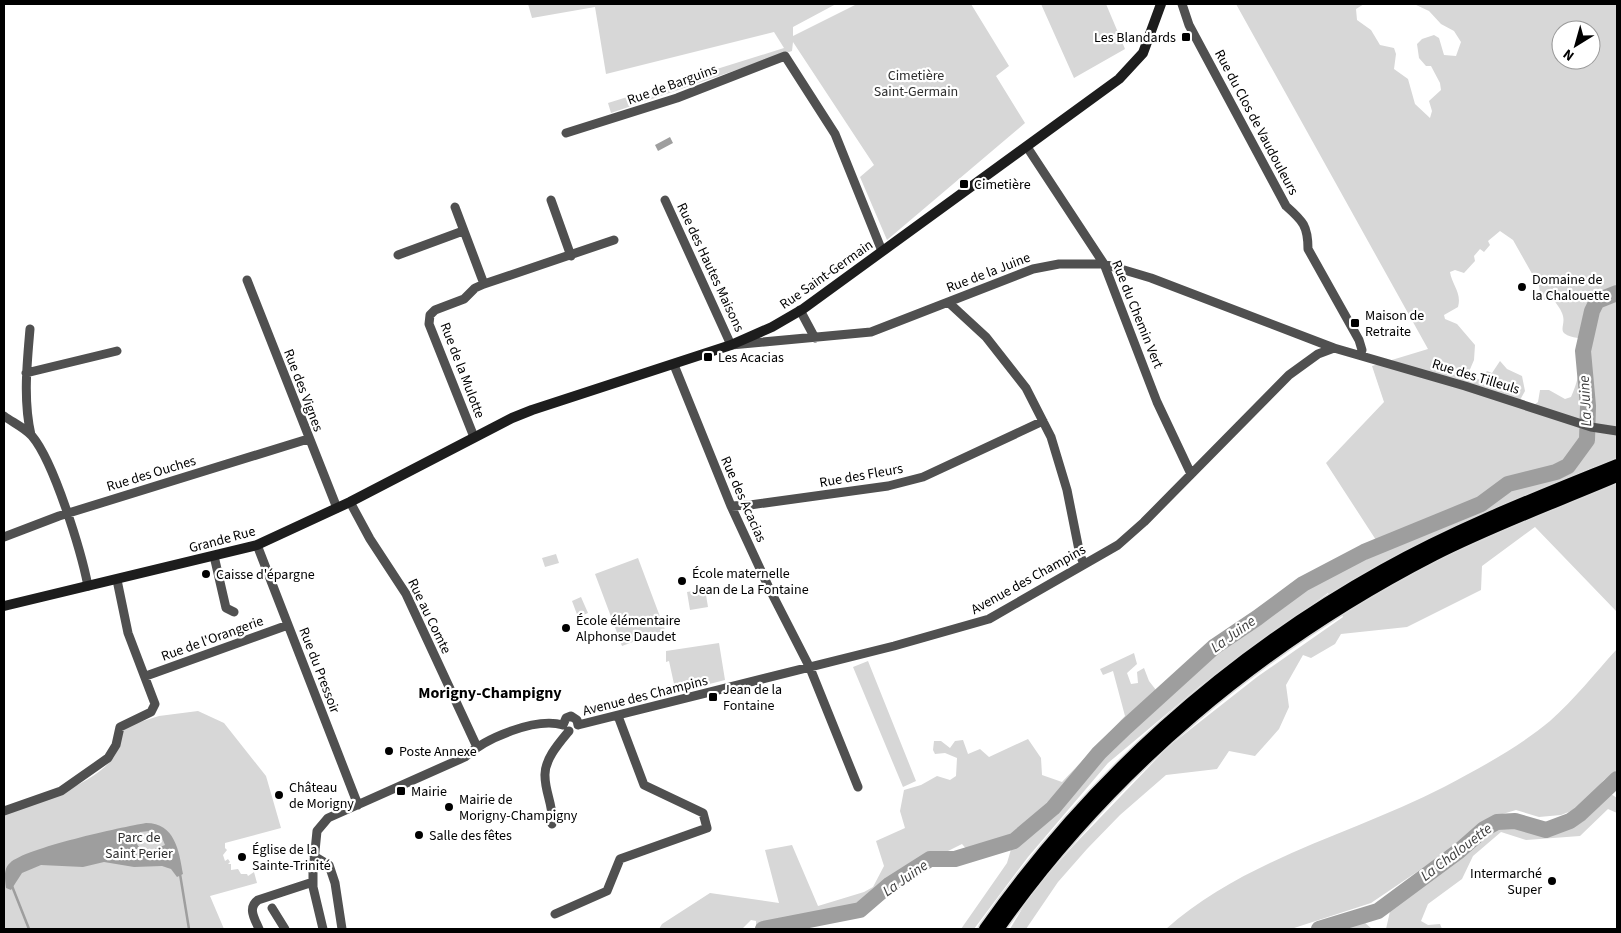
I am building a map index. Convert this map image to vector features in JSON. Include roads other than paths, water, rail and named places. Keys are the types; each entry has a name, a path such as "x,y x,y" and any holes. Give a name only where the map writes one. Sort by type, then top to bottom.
{"main road":[{"name":"Rue Saint-Germain","path":"434,459 474,437 532,410 731,345 772,327 800,310 1027,147 1118,79 1142,53 1162,4"},
{"name":"Grande Rue","path":"4,606 256,545 350,502 434,459"},
{"path":"985,929 1011,892 1063,829 1107,780 1193,701 1248,658 1335,599 1433,544 1491,516 1617,465"},
{"path":"998,929 1020,898 1072,835 1113,790 1207,702 1256,665 1341,607 1435,554 1617,476"}],"street":[{"name":"Rue du Clos de Vaudouleurs","path":"1182,4 1190,25 1286,206 1300,218 1308,232 1308,249 1359,340 1362,350 1360,355"},
{"name":"Rue de Barguins","path":"566,133 677,98 785,56 835,134 882,251"},
{"name":"Rue du Chemin Vert","path":"1027,147 1104,264 1157,402 1191,474"},
{"path":"551,200 571,256"},
{"name":"Rue des Hautes Maisons","path":"665,200 731,345"},
{"path":"455,207 484,284"},
{"path":"398,255 463,231"},
{"name":"Rue de la Mulotte","path":"474,437 429,324 430,315 435,310 464,299 475,288 484,284 614,240"},
{"name":"Rue de la Juine","path":"731,345 871,332 1033,269 1059,264 1104,264 1152,278 1334,348"},
{"name":"Rue des Vignes","path":"247,280 308,439 337,508"},
{"path":"948,302 986,337 1026,388 1051,437 1067,490 1080,555 1084,564"},
{"path":"800,310 815,338"},
{"path":"30,328 26,373 27,417 32,435 47,461 67,514 88,586"},
{"path":"1334,348 1360,355"},
{"name":"Avenue des Champins","path":"578,725 810,668 963,628 989,619 1118,545 1144,522 1289,375 1318,354 1334,348"},
{"path":"26,373 117,351"},
{"name":"Rue des Tilleuls","path":"1360,355 1588,426 1617,431"},
{"name":"Rue des Acacias","path":"674,365 680,385 731,506 769,588 810,668 858,786"},
{"path":"4,416 32,435"},
{"name":"Rue des Fleurs","path":"731,506 750,506 888,486 923,476 1043,421"},
{"name":"Rue des Ouches","path":"4,537 67,514 308,439"},
{"name":"Rue au Comte","path":"350,502 406,594 477,747"},
{"name":"Rue du Pressoir","path":"256,545 358,805"},
{"path":"214,556 226,608 234,612"},
{"path":"4,812 61,791 108,758 116,745 120,727 154,709 155,704 146,676 128,633 117,580"},
{"name":"Rue de l'Orangerie","path":"146,676 288,625"},
{"path":"323,929 313,882 314,856 317,831 328,818 465,757 477,747 543,722 566,728 574,730 578,725 576,718 571,716 566,718 566,728 555,747 545,775 554,811 552,824"},
{"path":"555,914 608,891 620,859 708,828 703,813 644,785 618,716"},
{"path":"314,856 329,865 342,929"},
{"path":"259,929 251,909 253,904 258,900 313,882"},
{"path":"272,908 284,929"}],"waterway":[{"name":"La Juine","path":"763,929 860,910 889,885 930,859 955,859 1014,841 1053,808 1099,753 1214,647 1303,584 1364,552 1481,504 1508,484 1556,472 1568,466 1587,440 1588,406 1583,351 1592,311 1597,301 1617,293"},
{"name":"La Chalouette","path":"1319,929 1378,911 1459,851 1484,829 1497,822 1515,821 1546,830 1570,821 1617,779"},
{"path":"180,874 189,929"},
{"path":"12,886 29,929"}],"place":[{"name":"Les Blandards","path":"1186,37"},
{"name":"Cimetière","path":"964,184"},
{"name":"Domaine de la Chalouette","path":"1522,287"},
{"name":"Maison de Retraite","path":"1355,323"},
{"name":"Les Acacias","path":"708,357"},
{"name":"Caisse d'épargne","path":"206,574"},
{"name":"École maternelle Jean de La Fontaine","path":"682,581"},
{"name":"École élémentaire Alphonse Daudet","path":"566,628"},
{"name":"Jean de la Fontaine","path":"713,697"},
{"name":"Poste Annexe","path":"389,751"},
{"name":"Mairie","path":"401,791"},
{"name":"Château de Morigny","path":"279,795"},
{"name":"Mairie de Morigny-Champigny","path":"449,807"},
{"name":"Salle des fêtes","path":"419,835"},
{"name":"Église de la Sainte-Trinité","path":"242,857"},
{"name":"Intermarché Super","path":"1552,881"}],"district":[{"name":"Morigny-Champigny","path":"490,692"}],"park label":[{"name":"Cimetière Saint-Germain","path":"916,84"},
{"name":"Parc de Saint Perier","path":"139,846"}]}
